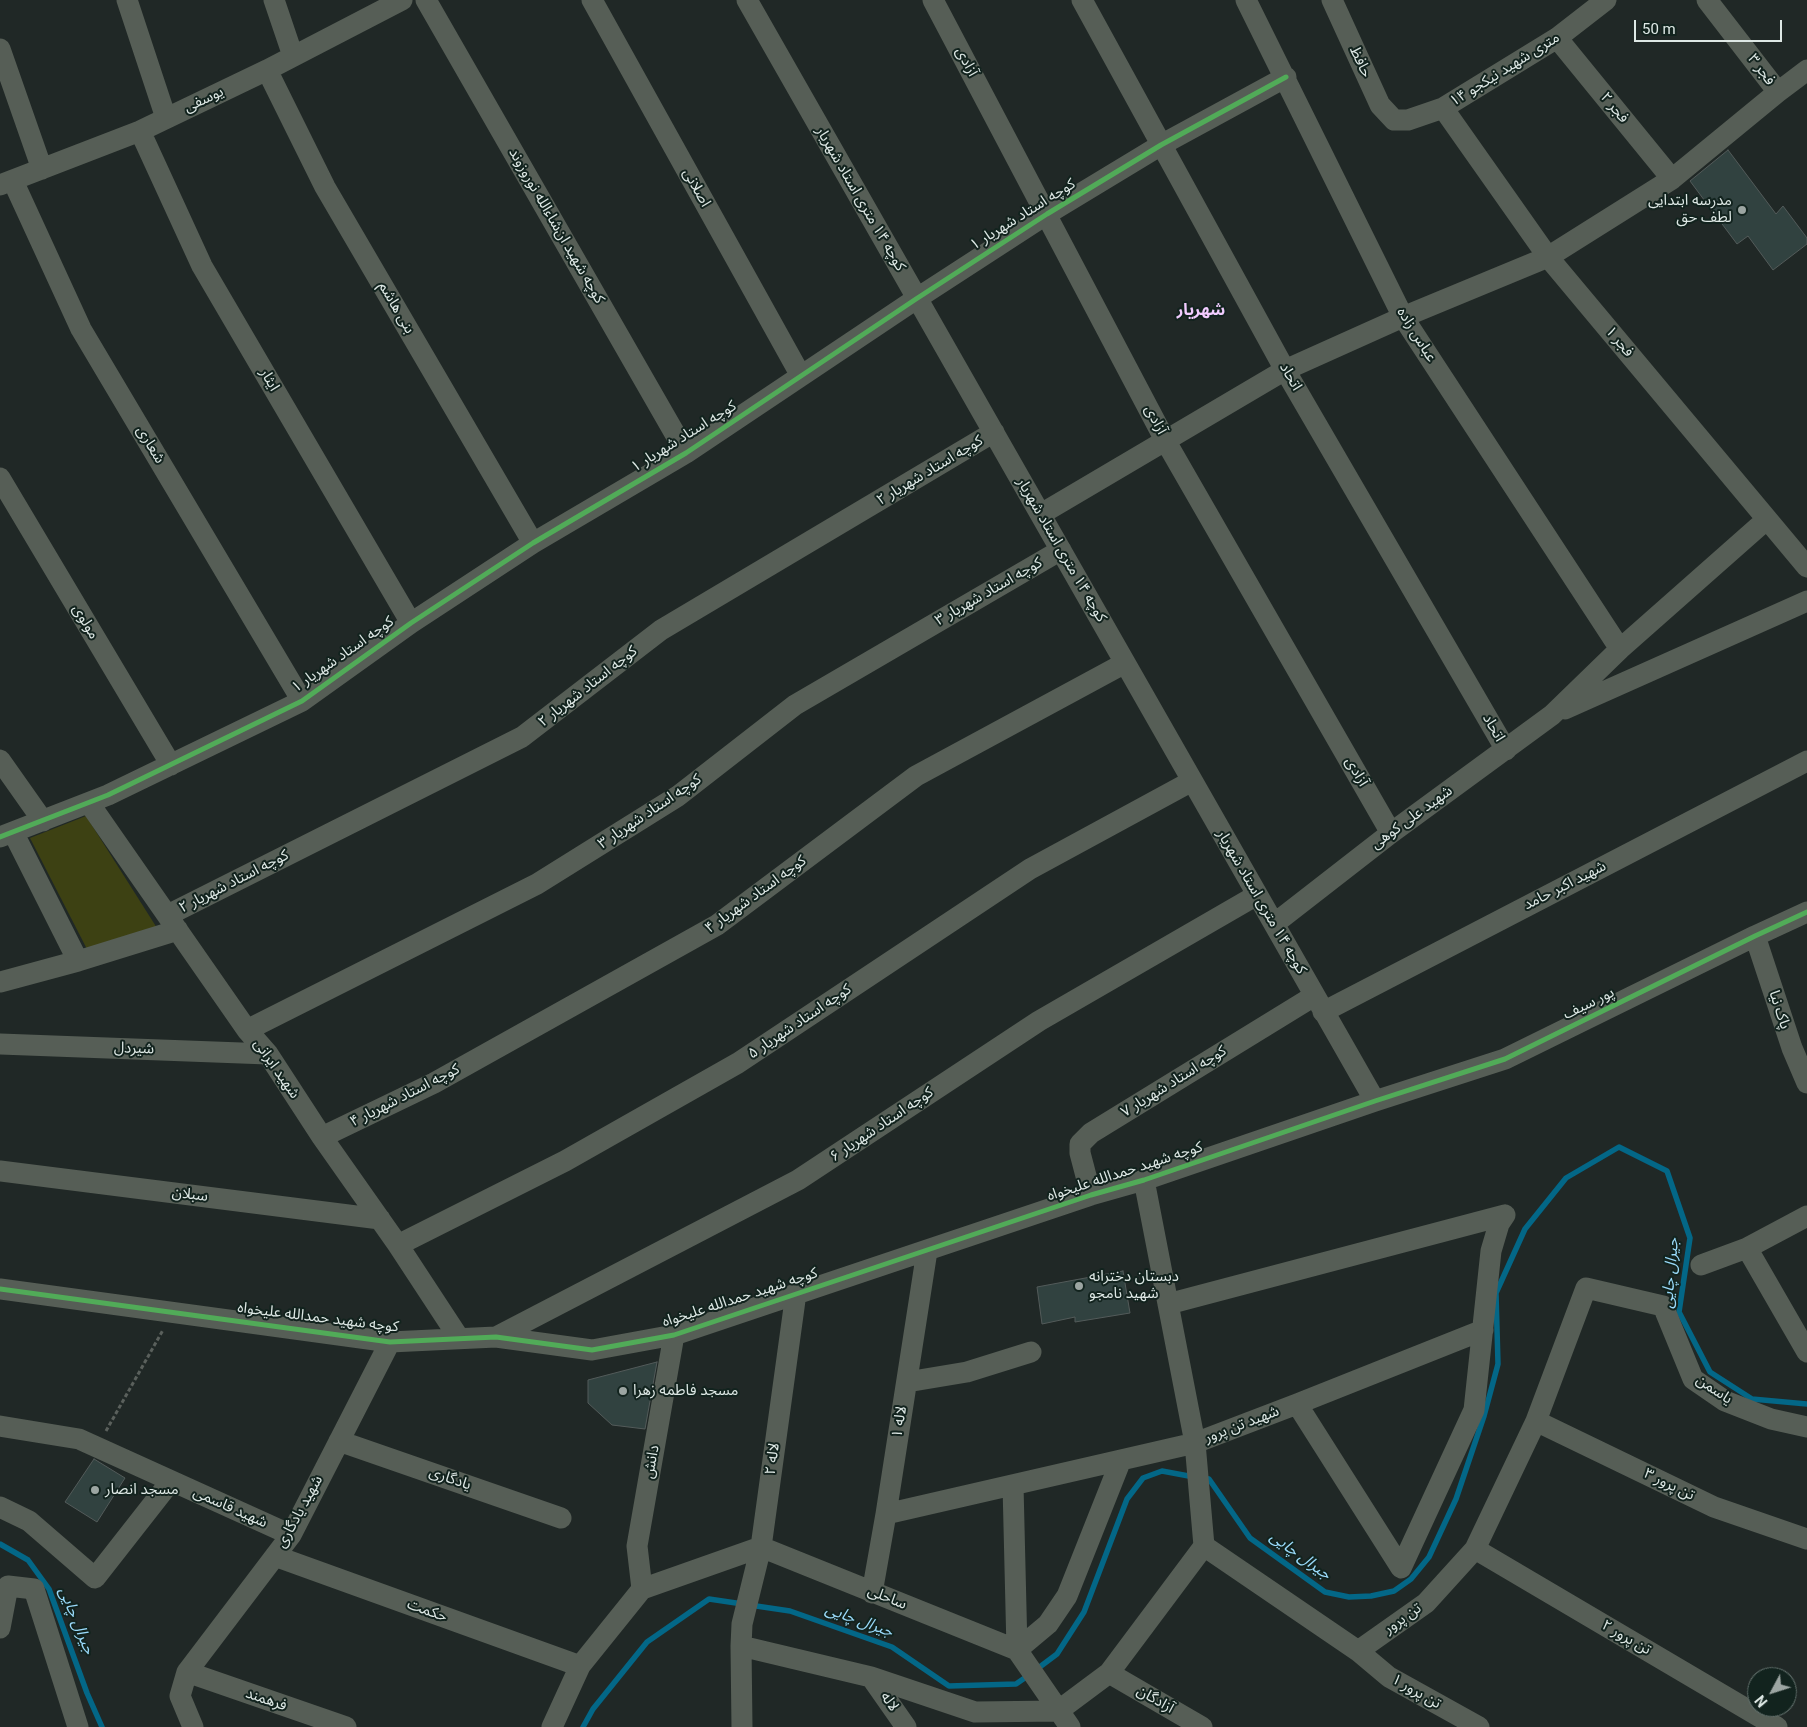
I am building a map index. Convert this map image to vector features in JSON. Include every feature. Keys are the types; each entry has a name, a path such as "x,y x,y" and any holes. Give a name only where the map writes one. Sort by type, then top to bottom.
{"street":[{"path":"127,0 166,118"},
{"path":"274,0 293,56"},
{"name":"یوسفی","path":"6,183 140,131 267,70 402,0"},
{"name":"کوچه شهید ان‌شاءالله نوروزوند","path":"426,0 686,453"},
{"name":"اصلانی","path":"592,0 800,376"},
{"name":"کوچه ۱۴ متری استاد شهریار","path":"748,0 916,299 1041,514 1374,1101"},
{"name":"آزادی","path":"933,0 1165,440 1391,833"},
{"name":"اتحاد","path":"1082,0 1285,370 1506,750"},
{"name":"عباس زاده","path":"1246,0 1286,77 1403,317 1620,649"},
{"name":"۱۴ متری شهید نیکجو","path":"1394,120 1408,120 1443,108 1557,38 1606,0"},
{"name":"فجر ۳","path":"1707,0 1778,92"},
{"name":"حافظ","path":"1336,2 1380,106 1394,120"},
{"name":"فجر ۲","path":"1557,38 1672,178"},
{"path":"0,49 42,169"},
{"name":"بنی هاشم","path":"267,70 325,187 533,543"},
{"path":"1041,514 1285,370 1403,317 1548,257 1672,178 1807,70"},
{"name":"کوچه استاد شهریار ۱","path":"7,834 89,803 302,701 411,623 533,543 686,453 1047,214 1161,145 1286,77"},
{"name":"فجر ۱","path":"1443,108 1548,257 1807,567"},
{"name":"ایثار","path":"140,131 202,266 411,623"},
{"name":"شعاری","path":"6,183 81,329 302,701"},
{"name":"کوچه استاد شهریار ۲","path":"0,982 78,961 173,923 522,737 661,630 994,432"},
{"name":"مولوی","path":"0,478 171,765"},
{"name":"شهید علی کوهی","path":"1274,924 1391,833 1552,715 1620,649 1766,520"},
{"name":"کوچه استاد شهریار ۳","path":"247,1030 537,884 678,796 795,705 1061,550"},
{"name":"شهید علی کوهی","path":"1552,715 1807,601"},
{"name":"کوچه استاد شهریار ۴","path":"322,1137 434,1083 718,925 916,776 1125,663"},
{"path":"0,760 43,820"},
{"name":"شهید اکبر حامد","path":"1319,1004 1807,761"},
{"name":"کوچه استاد شهریار ۵","path":"398,1245 565,1161 738,1063 1030,868 1192,781"},
{"name":"شهید ایرانی","path":"89,803 247,1030 268,1054 322,1137 398,1245 459,1338"},
{"path":"7,834 78,961"},
{"name":"کوچه استاد شهریار ۶","path":"496,1337 798,1180 1039,1021 1257,895"},
{"name":"پور سیف","path":"1374,1101 1505,1059 1807,912"},
{"name":"پاک نیا","path":"1755,936 1792,1048 1807,1083"},
{"name":"کوچه استاد شهریار ۷","path":"1091,1196 1080,1153 1080,1144 1091,1133 1319,1004"},
{"name":"شیردل","path":"0,1044 268,1054"},
{"name":"کوچه شهید حمدالله علیخواه","path":"0,1289 390,1342 496,1337 592,1350 674,1335 796,1293 1144,1180 1374,1101"},
{"name":"سبلان","path":"0,1172 380,1219"},
{"name":"شهید تن پرور","path":"1144,1180 1195,1443 1483,1330"},
{"path":"1168,1304 1505,1216 1499,1224 1491,1251 1474,1410 1402,1568 1297,1404"},
{"path":"1701,1265 1748,1248 1807,1216"},
{"path":"1748,1248 1807,1352"},
{"name":"لاله ۱","path":"872,1593 927,1251"},
{"name":"تن پرور","path":"1358,1651 1426,1603 1475,1550 1536,1421 1586,1288 1663,1306"},
{"name":"لاله ۲","path":"742,1727 742,1624 761,1547 796,1293"},
{"name":"یاسمن","path":"1663,1306 1693,1379 1726,1401 1771,1419 1807,1427"},
{"name":"دانش","path":"642,1589 637,1546 674,1335"},
{"name":"شهید یادگاری","path":"193,1727 180,1696 186,1672 291,1535 390,1342"},
{"path":"907,1382 967,1372 1031,1352"},
{"name":"تن پرور ۳","path":"1536,1421 1714,1507 1807,1540"},
{"name":"شهید قاسمی","path":"0,1426 79,1439 291,1535"},
{"name":"یادگاری","path":"339,1441 561,1518"},
{"path":"741,1646 871,1677 975,1712 1062,1716 1109,1673 1204,1546 1195,1443 886,1514"},
{"path":"1018,1651 1048,1624 1067,1596 1122,1460"},
{"path":"0,1507 29,1521 95,1578 172,1481"},
{"path":"1013,1485 1018,1651 1062,1716"},
{"path":"1204,1546 1358,1651"},
{"path":"552,1727 580,1666 642,1589 761,1547"},
{"name":"ساحلی","path":"761,1547 1018,1651"},
{"name":"تن پرور ۲","path":"1475,1550 1777,1727"},
{"name":"حکمت","path":"275,1556 580,1666"},
{"path":"0,1628 8,1586 34,1589 73,1721"},
{"name":"تن پرور ۱","path":"1358,1651 1389,1677 1478,1727"},
{"name":"فرهمند","path":"186,1672 346,1727"},
{"name":"آزادگان","path":"1109,1673 1202,1727"},
{"name":"لاله","path":"871,1677 906,1727"}],"path":[{"path":"97,1447 173,1312"}],"green space":[{"path":"86,816 157,928 90,955 30,838"}],"building":[{"name":"مدرسه ابتدایی لطف حق","path":"1728,150 1776,214 1783,206 1807,238 1807,244 1773,270 1748,236 1737,244 1690,181"},
{"path":"1123,1271 1130,1313 1075,1322 1075,1317 1042,1324 1037,1287"},
{"name":"مسجد فاطمه زهرا","path":"657,1362 645,1429 612,1425 588,1403 588,1380"},
{"name":"مسجد انصار","path":"94,1459 125,1478 97,1522 65,1502"}],"waterway":[{"name":"جیرال چایی","path":"1203,1478 1209,1479 1250,1538 1325,1592 1349,1597 1371,1596 1394,1591 1411,1579 1429,1557 1456,1499 1484,1416 1498,1364 1496,1293 1525,1229 1566,1178 1619,1147 1667,1171 1690,1238 1679,1312 1710,1372 1752,1399 1807,1404"},
{"name":"جیرال چایی","path":"1037,1669 1057,1654 1084,1612 1127,1499 1143,1478 1162,1471 1194,1477"},
{"name":"جیرال چایی","path":"0,1544 28,1560 49,1589 87,1693 102,1727"},
{"name":"جیرال چایی","path":"583,1727 593,1709 647,1642 709,1599 790,1611 892,1647 949,1686 1016,1684 1029,1675"}],"cycle path":[{"path":"0,837 108,795 302,701 411,623 533,543 686,453 1047,214 1161,145 1286,77"},
{"path":"0,1289 390,1342 496,1337 592,1350 674,1335 1505,1059 1807,912"}],"place":[{"name":"مدرسه ابتدایی لطف حق","path":"1742,210"},
{"name":"دبستان دخترانه شهید نامجو","path":"1079,1286"},
{"name":"مسجد فاطمه زهرا","path":"623,1391"},
{"name":"مسجد انصار","path":"95,1490"}],"district":[{"name":"شهریار","path":"1201,311"}]}
